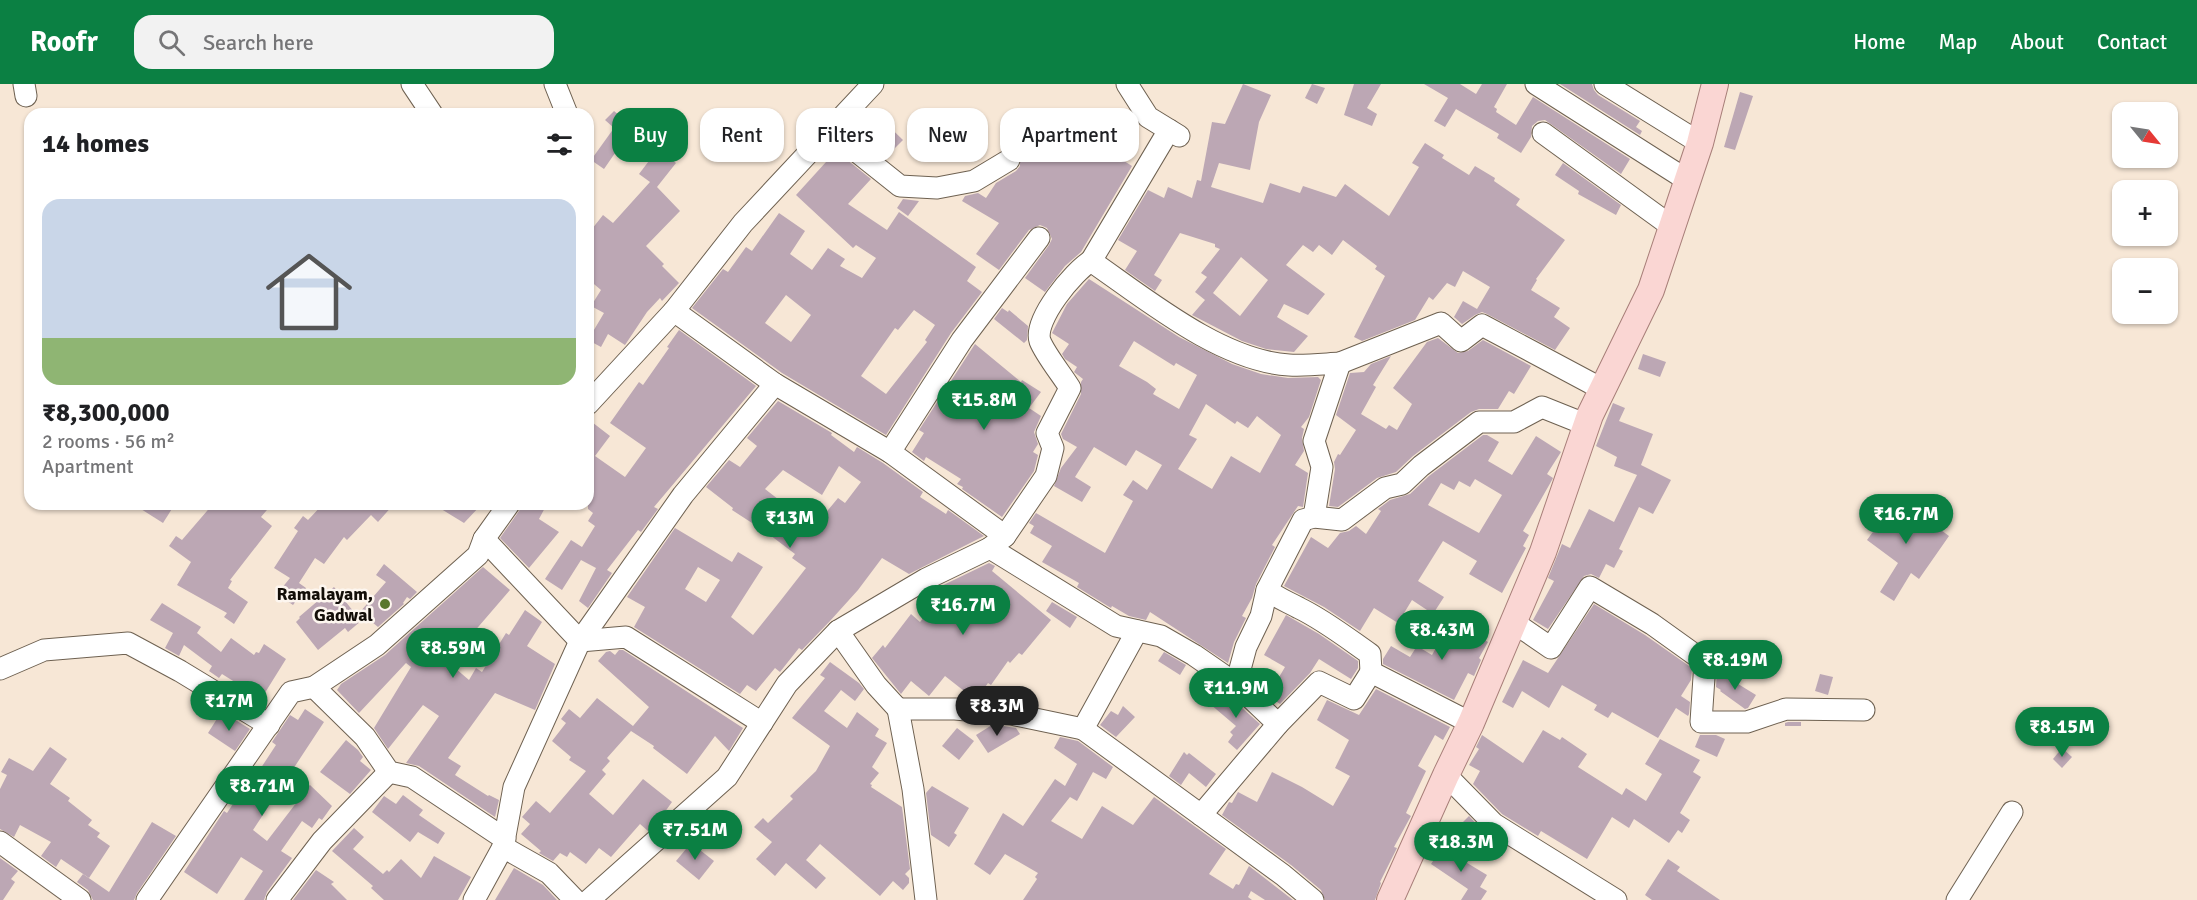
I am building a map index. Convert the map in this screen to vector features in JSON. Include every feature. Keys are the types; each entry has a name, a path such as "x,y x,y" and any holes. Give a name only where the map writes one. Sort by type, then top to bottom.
{"main road":[{"path":"1390,900 1471,723 1543,552 1587,425 1602,389 1651,290 1700,143 1714,85"}],"street":[{"path":"412,84 428,108"},
{"path":"555,84 565,108"},
{"path":"852,108 873,84"},
{"path":"589,900 727,777 787,684 838,631 926,579 997,542 1046,476 1053,448 1047,434 1070,388 1040,340 1040,325 1050,308 1081,268 1091,261 1174,133 1148,117 1127,84"},
{"path":"1536,84 1687,180"},
{"path":"1605,84 1700,143"},
{"path":"1544,133 1671,226"},
{"path":"594,390 674,311 743,223 801,162"},
{"path":"870,162 900,186 937,188 974,181 1006,162"},
{"path":"890,452 962,340 1039,238"},
{"path":"1091,261 1189,328 1251,357 1288,365 1340,363 1442,323 1461,341 1482,325 1602,389"},
{"path":"674,311 775,384 890,452 997,542 1116,626 1161,636 1194,655 1236,684 1278,724"},
{"path":"1314,517 1322,467 1314,441 1340,363"},
{"path":"474,900 504,843 514,787 580,641 683,495 775,384"},
{"path":"1236,684 1246,647 1261,616 1267,590 1303,520 1314,517 1342,520 1385,488 1402,484 1421,466 1479,422 1514,422 1542,407 1587,425"},
{"path":"147,900 291,692 314,687 377,645 478,555 484,539 505,510"},
{"path":"484,539 580,641"},
{"path":"1513,622 1551,648 1590,587 1652,624 1705,662 1701,722 1747,722 1786,709 1864,710"},
{"path":"1201,815 1278,724 1319,682 1354,699 1371,672 1370,654 1316,618 1298,607 1283,602 1267,590"},
{"path":"838,631 876,685 898,709 913,789 926,900"},
{"path":"1083,729 1137,631"},
{"path":"580,641 626,637 762,723"},
{"path":"0,669 44,650 128,643 180,671 269,725"},
{"path":"1371,672 1471,723"},
{"path":"314,687 365,737 389,772 412,777 549,873 574,900"},
{"path":"898,709 955,709 1011,714 1083,729 1283,875 1313,900"},
{"path":"277,900 322,841 389,772"},
{"path":"1446,775 1494,824 1616,900"},
{"path":"1957,900 2012,812"},
{"path":"0,842 80,900"}],"building":[{"path":"1243,84 1271,95 1259,122 1250,170 1219,163 1211,187 1263,203 1270,183 1300,193 1303,186 1336,197 1345,184 1389,216 1419,167 1412,163 1425,143 1444,155 1442,158 1469,175 1475,166 1495,178 1494,181 1520,199 1516,205 1565,240 1536,279 1531,290 1560,308 1554,317 1570,328 1555,350 1482,312 1462,324 1454,317 1463,301 1477,309 1490,287 1463,271 1455,287 1447,283 1433,300 1429,297 1415,320 1362,341 1354,337 1385,276 1375,269 1377,266 1343,240 1332,255 1319,245 1313,252 1303,245 1286,265 1325,294 1308,315 1284,304 1277,317 1308,336 1294,352 1266,349 1242,341 1192,315 1205,300 1195,292 1207,277 1201,273 1220,249 1215,247 1215,244 1180,233 1154,275 1162,280 1155,291 1125,270 1137,251 1118,240 1148,190 1164,198 1168,187 1192,198 1197,180 1201,181 1212,122 1225,124","holes":["1241,257 1268,280 1240,316 1213,293"]},
{"path":"1312,84 1325,88 1317,104 1305,98"},
{"path":"1354,84 1381,84 1367,108 1377,114 1372,126 1344,115"},
{"path":"1424,84 1460,84 1476,94 1482,84 1507,84 1494,107 1497,109 1496,112 1516,125 1533,97 1630,159 1621,174 1545,120 1538,121 1532,126 1531,137 1521,153 1497,138 1499,134 1456,109 1445,127 1434,121 1448,98"},
{"path":"1560,84 1592,84 1598,95 1640,121 1636,127 1642,131 1640,135"},
{"path":"1740,92 1753,96 1735,150 1724,147"},
{"path":"612,113 612,126 605,120"},
{"path":"612,131 612,157 604,169 594,162 594,156"},
{"path":"895,132 903,140 895,148"},
{"path":"648,162 676,163 657,187 680,211 646,246 679,283 662,301 660,298 647,312 625,345 608,334 601,347 594,343 594,330 604,313 594,308 594,301 601,290 594,284 594,226 603,215 613,223 650,182 639,174"},
{"path":"826,162 850,162 871,179 848,204 887,230 899,212 976,267 967,281 982,292 951,333 886,435 782,373 692,308 723,269 728,272 746,247 752,251 779,213 805,231 790,254 812,270 828,248 845,259 840,266 862,278 876,258 856,245 853,248 796,195","holes":["786,295 811,315 791,342 765,323","914,310 935,325 925,340 927,342 886,394 861,376 895,328 898,330"]},
{"path":"1020,162 1126,162 1132,166 1081,252 1065,266 1045,292 1025,278 1052,239 1047,228 1040,225 1029,230 999,270 976,254 999,223 962,201 965,196 978,193 986,198 996,183 1020,166"},
{"path":"1563,163 1621,205 1616,215 1578,194 1579,191 1555,175"},
{"path":"903,199 919,201 908,216 897,208"},
{"path":"1089,279 1179,337 1232,364 1261,374 1288,378 1318,377 1321,380 1309,417 1301,427 1304,429 1302,438 1304,451 1295,465 1308,473 1303,507 1298,506 1272,545 1275,547 1242,616 1246,618 1234,642 1228,663 1150,612 1146,620 1129,616 1112,606 1111,608 1077,587 1079,583 1042,562 1052,546 1030,533 1034,526 1029,523 1036,513 1105,553 1133,501 1123,495 1133,480 1147,490 1162,465 1136,450 1126,466 1094,447 1075,477 1091,487 1082,502 1054,486 1061,468 1077,447 1063,439 1061,434 1081,394 1083,379 1074,372 1077,367 1065,359 1062,354 1069,344 1052,333 1067,304","holes":["1134,341 1174,366 1176,363 1197,375 1179,409 1153,394 1156,389 1147,382 1119,366","1206,404 1235,424 1237,421 1248,428 1257,416 1281,435 1260,473 1231,456 1212,489 1178,469 1197,439 1189,435"]},
{"path":"1002,308 1008,312 1009,310 1028,326 1027,340 1024,343 994,319"},
{"path":"679,330 756,386 654,507 658,509 641,532 638,530 607,570 612,573 588,608 579,601 596,568 581,560 562,590 545,579 571,540 582,547 595,526 588,521 593,513 589,510 594,510 594,424 610,436 595,456 625,477 646,448 610,423 639,382 643,385 669,348 667,347"},
{"path":"1438,338 1458,353 1468,351 1483,340 1531,366 1514,394 1509,391 1498,409 1479,409 1471,412 1413,456 1396,472 1377,478 1338,507 1329,506 1334,462 1356,430 1336,415 1350,373 1364,372 1371,364 1391,356 1373,385 1376,387 1361,414 1386,429 1389,425 1397,430 1412,404 1393,388 1427,342"},
{"path":"975,344 1021,382 1022,380 1041,392 1029,408 1041,416 1034,432 1038,444 1033,452 1038,455 1034,471 1002,517 962,489 963,487 957,484 961,479 926,457 924,461 912,452 924,433 919,430"},
{"path":"1643,354 1666,362 1660,377 1638,369"},
{"path":"778,401 832,433 831,435 854,452 857,447 883,463 923,492 920,497 946,514 948,510 984,536 909,574 882,558 858,590 802,650 799,648 780,672 775,668 756,691 747,685 740,694 634,627 645,607 627,597 675,528 732,562 738,552 763,567 731,617 753,635 806,568 792,558 795,554 732,510 733,508 706,487 729,460 740,467 757,446 747,438","holes":["839,466 861,482 845,503 838,498 814,527 765,489 783,470 822,495","698,567 720,580 706,602 685,589"]},
{"path":"1613,403 1625,408 1619,421 1653,434 1641,465 1671,480 1653,514 1639,507 1619,549 1623,551 1614,568 1606,564 1599,578 1591,574 1584,576 1548,629 1533,620 1554,581 1548,578 1562,544 1570,548 1589,509 1614,522 1637,475 1614,466 1617,457 1596,446"},
{"path":"1483,435 1499,442 1488,461 1512,475 1536,436 1561,452 1547,474 1553,478 1523,531 1529,535 1523,546 1526,548 1502,593 1469,574 1477,561 1443,541 1418,581 1444,597 1433,614 1412,600 1398,623 1374,608 1360,631 1324,607 1284,586 1311,537 1328,548 1340,533 1356,526 1366,534 1381,511 1378,509 1390,500 1410,494 1429,476","holes":["1475,479 1502,495 1479,533 1428,505 1441,483 1454,490 1459,481 1470,487"]},
{"path":"1898,498 1949,536 1919,579 1911,573 1894,601 1880,592 1898,563 1867,540"},
{"path":"142,510 171,510 163,523"},
{"path":"208,510 267,510 261,517 272,526 230,580 232,581 228,588 248,602 234,624 224,617 227,613 177,585 191,562 169,546 176,536 182,540"},
{"path":"317,510 389,510 378,522 371,515 347,540 344,537 324,564 315,558 299,583 306,588 293,605 277,594 290,578 274,568 298,531 294,528 303,516 308,520"},
{"path":"443,510 476,510 464,523"},
{"path":"544,510 539,519 559,532 529,568 500,538 519,511"},
{"path":"989,563 995,566 992,571 1051,620 1022,655 1019,653 1010,663 1008,661 991,685 988,683 977,698 973,698 945,676 929,696 911,681 901,694 872,658 883,645 885,648 911,614 920,622 940,597 933,590"},
{"path":"384,564 417,592 410,599 407,597 404,604 378,627 360,612 386,582 376,575"},
{"path":"483,567 510,590 448,662 469,680 476,668 482,672 506,633 509,635 525,610 542,622 527,646 555,664 535,710 495,693 448,758 461,766 455,775 488,796 499,800 495,817 419,766 406,763 439,716 423,705 388,749 374,728 411,667 406,663 359,713 337,690 341,684 385,655"},
{"path":"334,587 361,621 348,632 345,628 318,650 296,622"},
{"path":"1052,602 1077,617 1070,628 1046,611"},
{"path":"162,603 201,627 197,633 221,652 231,638 254,655 256,652 259,653 264,644 286,659 258,704 243,694 246,689 222,674 219,678 209,671 212,666 184,645 179,656 165,648 173,633 150,620"},
{"path":"1594,604 1645,635 1692,668 1691,680 1681,696 1690,702 1689,714 1688,716 1676,708 1658,738 1612,712 1608,718 1594,710 1597,705 1562,685 1549,708 1522,691 1513,708 1502,702 1523,660 1548,673"},
{"path":"1286,615 1358,661 1358,668 1351,679 1319,659 1310,673 1280,704 1268,696 1285,667 1264,655"},
{"path":"1450,623 1464,631 1465,628 1488,642 1479,658 1481,660 1474,676 1468,673 1454,700 1383,664 1383,659 1391,646 1410,657 1417,646 1432,655"},
{"path":"619,650 623,650 743,728 729,751 715,736 687,774 653,748 654,746 631,731 607,758 610,761 602,770 606,774 589,794 613,815 643,779 672,802 663,817 648,831 640,824 611,857 599,848 586,864 570,852 567,857 560,853 553,861 539,853 541,851 521,834 530,824 522,817 536,801 550,813 586,771 569,760 571,757 552,741 566,723 561,719 569,709 580,718 597,698 633,726 649,707 598,661 606,652 610,651 615,655"},
{"path":"1164,652 1186,665 1180,675 1158,661"},
{"path":"830,662 864,689 855,701 841,690 824,711 847,728 857,712 879,729 875,736 887,743 872,767 879,773 870,784 871,787 902,807 910,869 905,874 909,878 909,883 903,890 893,881 880,896 820,844 806,860 826,878 816,889 786,863 775,876 756,859 772,842 754,827 763,818 768,823 793,799 790,796 816,771 830,746 792,718 825,678 820,675"},
{"path":"1717,671 1756,695 1748,708 1745,709 1716,687"},
{"path":"1820,674 1833,677 1828,695 1815,691"},
{"path":"1376,689 1450,727 1443,740 1435,735 1418,766 1426,771 1406,813 1411,816 1394,847 1397,848 1380,882 1375,900 1325,900 1321,890 1291,865 1222,815 1238,792 1257,802 1272,772 1333,806 1350,776 1335,768 1349,740 1317,720 1327,700 1359,715"},
{"path":"1222,690 1260,724 1237,750 1228,742 1233,735 1230,732 1236,726 1210,704"},
{"path":"1123,706 1135,717 1116,737 1100,725 1111,711 1118,715"},
{"path":"305,709 324,722 253,830 267,841 310,785 332,806 322,820 319,818 312,828 302,821 281,851 292,858 267,892 264,900 244,900 263,871 241,857 217,894 184,872 224,811 227,813 248,781 251,783 276,745 272,742 290,715 298,720"},
{"path":"220,714 227,718 229,716 250,729 235,751 208,733"},
{"path":"1788,722 1801,722 1801,726 1785,726"},
{"path":"996,725 998,729 1003,726 1016,728 1020,734 988,753 976,735"},
{"path":"957,728 974,741 959,760 942,746"},
{"path":"1543,730 1560,740 1562,737 1587,754 1578,767 1622,795 1626,788 1646,801 1662,774 1645,764 1660,739 1700,760 1693,772 1701,777 1680,813 1690,820 1682,833 1678,830 1669,843 1634,819 1629,828 1612,817 1587,859 1541,831 1538,836 1502,814 1473,784 1480,771 1469,765 1479,749 1476,747 1482,735 1523,763"},
{"path":"1700,735 1716,735 1725,739 1717,757 1695,747"},
{"path":"1060,737 1078,741 1113,767 1106,779 1093,772 1077,801 1070,797 1051,821 1082,839 1102,806 1133,825 1154,797 1226,849 1209,874 1233,889 1236,884 1239,885 1249,866 1293,900 1265,900 1251,891 1248,897 1252,900 1023,900 1037,879 1035,877 1038,873 1005,854 990,875 974,864 1003,813 1023,826 1055,779 1065,786 1077,764 1054,748"},
{"path":"346,740 358,750 363,757 360,761 371,770 350,794 320,772"},
{"path":"50,747 67,759 50,784 70,798 68,801 92,820 88,825 100,833 97,837 110,846 89,878 61,859 56,867 41,856 51,842 20,825 14,837 0,829 0,789 7,775 1,772 9,758 33,771"},
{"path":"2062,748 2072,757 2062,768 2053,759"},
{"path":"1184,752 1187,755 1189,753 1216,774 1206,787 1189,773 1181,785 1169,776"},
{"path":"932,786 969,808 954,833 957,835 949,847 931,835 926,793"},
{"path":"403,795 423,810 419,815 445,833 438,844 418,832 410,842 372,812 384,796 396,804"},
{"path":"1469,816 1482,830 1476,838 1461,824"},
{"path":"152,822 176,836 134,900 93,900 88,890 77,882 83,874 109,892"},
{"path":"354,828 364,837 353,849 383,874 387,870 389,872 401,859 421,878 434,856 471,877 458,900 384,900 371,888 373,886 332,851"},
{"path":"1446,842 1458,851 1454,855 1487,875 1480,887 1487,891 1481,900 1461,900 1468,889 1431,864"},
{"path":"691,843 714,861 699,880 676,861"},
{"path":"0,858 18,871 11,879 15,882 3,900 0,900"},
{"path":"1668,859 1680,867 1677,871 1720,900 1652,900 1645,895"},
{"path":"514,868 543,885 557,900 495,900"},
{"path":"316,870 334,882 331,884 347,900 293,900"}],"place":[{"name":"Ramalayam, Gadwal","path":"385,604"}]}
